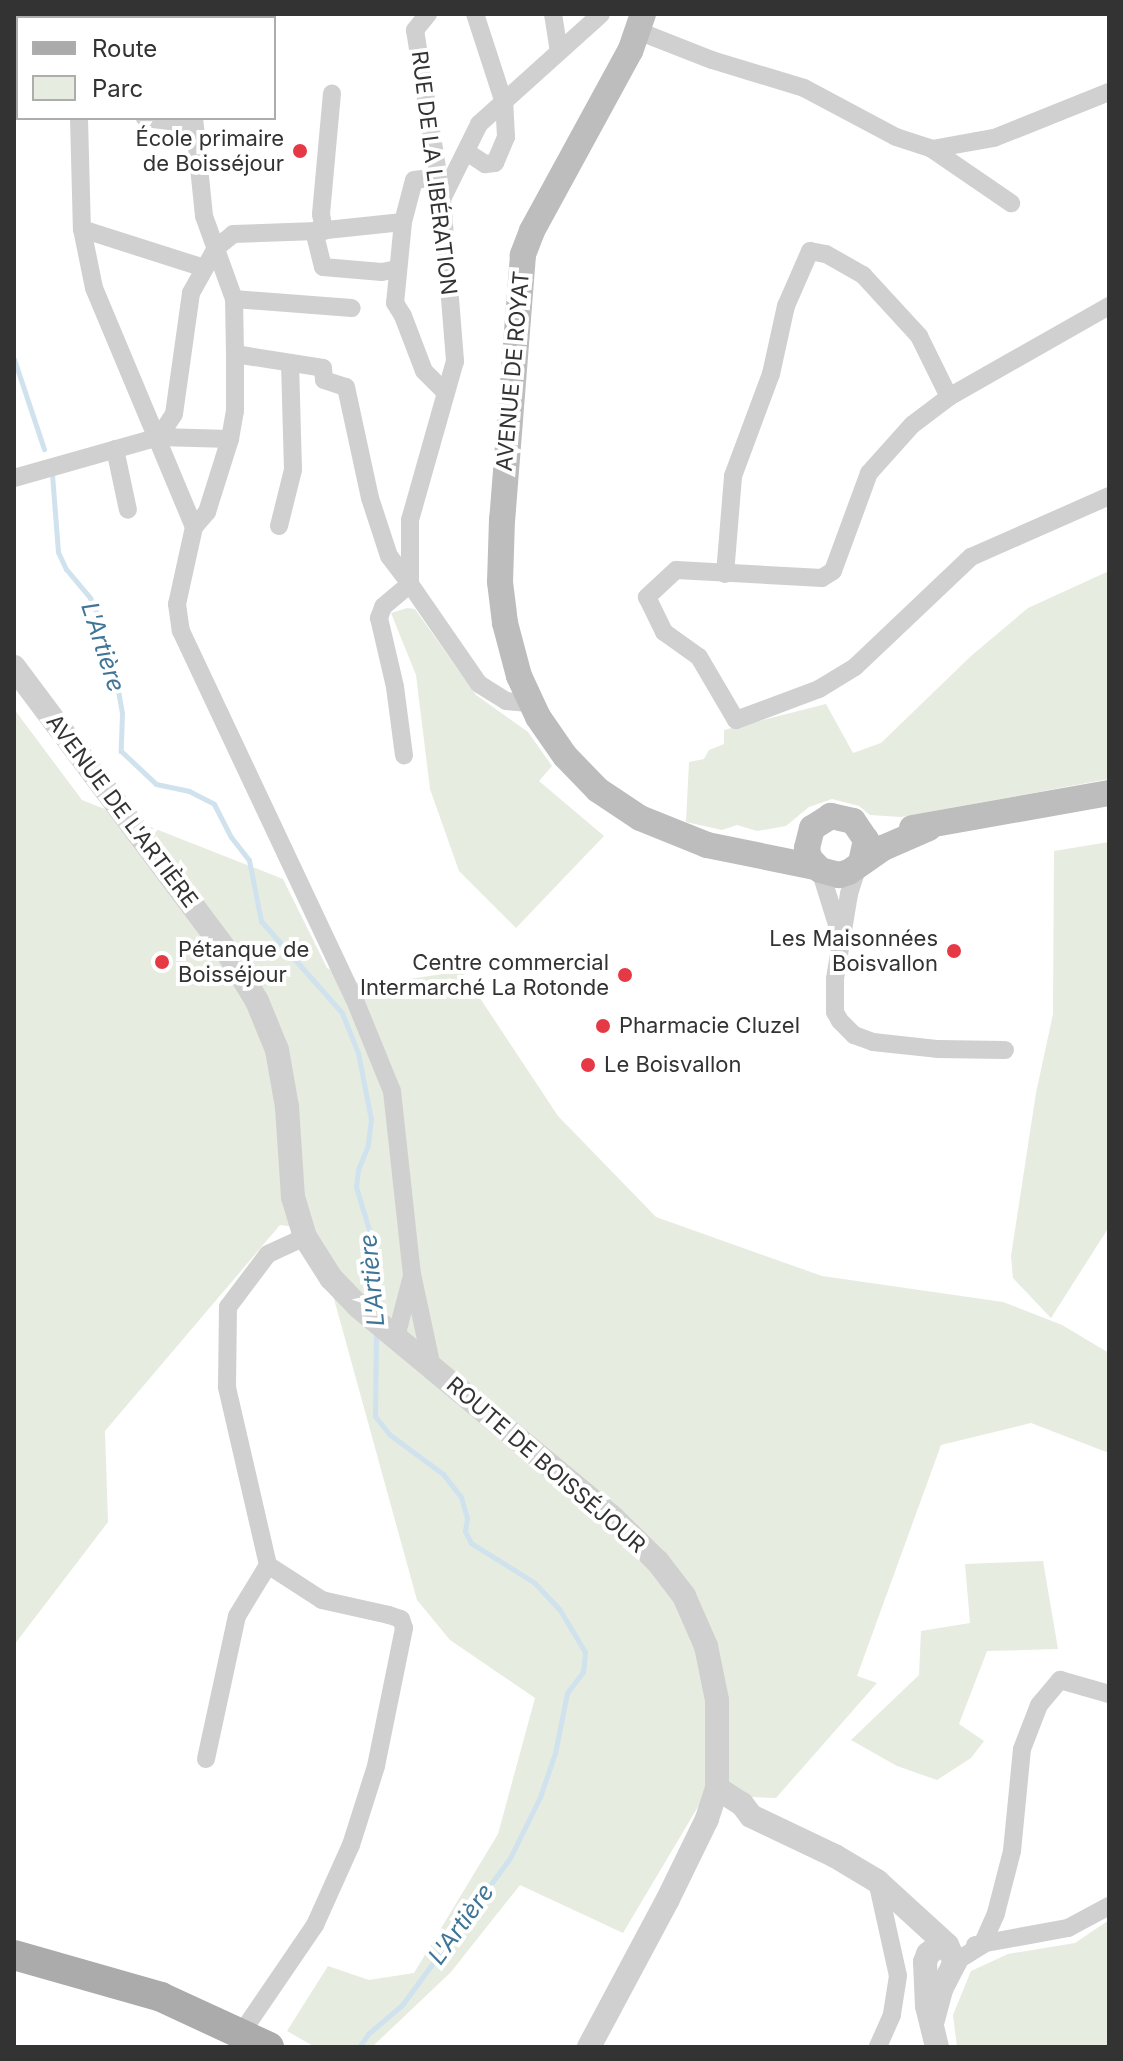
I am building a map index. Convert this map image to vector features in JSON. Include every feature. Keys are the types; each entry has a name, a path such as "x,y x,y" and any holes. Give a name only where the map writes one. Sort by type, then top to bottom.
{"main road":[{"name":"AVENUE DE ROYAT","path":"640,22 532,231 523,255 508,415 500,582 511,648 531,703 565,756 620,806 668,831 707,845 818,868"},
{"path":"745,851 790,839 831,816 882,830 929,828 1109,793"},
{"path":"853,821 866,840 859,864"},
{"path":"812,828 807,848 818,868 839,875 883,848 929,828"},
{"path":"14,1955 92,1975 189,2007 269,2047"}],"street":[{"name":"RUE DE LA LIBÉRATION","path":"410,584 410,520 455,361 442,199 415,30 428,14"},
{"path":"553,14 559,52"},
{"path":"442,199 479,124 601,14"},
{"path":"467,152 485,164 495,163 506,137 504,103 477,15"},
{"path":"640,22 712,60 804,88 896,137 932,149 1011,203"},
{"path":"932,149 994,138 1109,92"},
{"path":"332,94 319,231 323,267 382,272 398,269"},
{"path":"79,120 82,229 94,288 159,437 194,527"},
{"path":"194,121 204,216 234,299 235,411 230,439 207,512 194,527 177,604 181,631 392,1091 412,1274 432,1367"},
{"path":"437,177 414,180 403,222 395,303 424,371 445,392"},
{"path":"159,437 174,414 191,293 216,248 233,234 319,231 403,222"},
{"path":"82,229 204,268"},
{"path":"725,574 733,476 771,374 786,306 810,251 826,254 863,275 919,336 949,397"},
{"path":"234,299 352,308"},
{"path":"1109,306 949,397 912,425 869,473 833,571 822,578 676,570 647,597 664,632 699,657 736,720 819,689 855,667 971,557 1109,496"},
{"path":"235,354 323,368 324,380 346,387 370,498 389,556 479,684 498,698 531,703"},
{"path":"279,526 293,470 290,363"},
{"path":"14,478 159,437 230,439"},
{"path":"115,449 128,510"},
{"path":"404,755 395,687 379,618 383,607 410,584"},
{"name":"AVENUE DE L'ARTIÈRE","path":"14,667 228,953 257,1001 277,1050 287,1107 293,1197 305,1237 331,1278 359,1307 396,1337"},
{"path":"859,864 841,942 835,1012 854,1035 911,1047 1005,1050"},
{"path":"818,868 830,895 841,942"},
{"path":"242,2032 315,1925 351,1845 376,1766 404,1628 401,1619 322,1600 268,1565 227,1387 228,1307 268,1254 305,1237"},
{"path":"396,1337 412,1274"},
{"name":"ROUTE DE BOISSÉJOUR","path":"396,1337 613,1518 658,1562 684,1596 706,1646 717,1700 717,1788 707,1819 589,2047"},
{"path":"206,1759 237,1616 268,1565"},
{"path":"982,1945 996,1913 1012,1851 1022,1749 1039,1705 1060,1680 1109,1694"},
{"path":"717,1788 742,1804 751,1816 835,1856 877,1881 948,1956"},
{"path":"707,1819 726,1822 751,1816"},
{"path":"877,1881 898,1976 892,2015 878,2047"},
{"path":"925,1962 928,1954 948,1956 982,1945 1068,1928 1109,1906"},
{"path":"910,1915 925,1962 927,2006 933,2020 937,2047"},
{"path":"933,2020 948,1956"}],"green space":[{"path":"1109,571 1109,779 901,817 870,815 859,806 832,799 809,807 786,826 757,831 737,825 722,830 686,822 689,762 704,759 709,750 724,744 724,730 826,704 853,753 881,743 971,656 1028,608"},
{"path":"415,609 476,695 528,732 552,766 539,781 604,836 516,928 459,871 430,789 416,675 391,613"},
{"path":"14,709 82,800 283,879 327,968 364,986 462,971 558,1116 656,1217 822,1276 1003,1302 1062,1325 1109,1353 1109,1453 1031,1423 941,1445 857,1676 877,1683 776,1798 705,1795 623,1933 520,1885 451,1972 372,2047 315,2047 287,2031 328,1966 369,1980 414,1973 498,1834 535,1698 450,1640 417,1600 315,1230 280,1225 105,1431 108,1522 14,1645"},
{"path":"1109,842 1109,1227 1051,1318 1013,1278 1011,1256 1036,1093 1053,1014 1054,851"},
{"path":"1043,1561 1058,1649 987,1651 959,1724 984,1741 971,1758 937,1780 897,1766 851,1740 919,1675 921,1631 970,1623 965,1564"},
{"path":"1109,1920 1109,2047 957,2047 953,2015 971,1971 1008,1954 1075,1943"}],"waterway":[{"name":"L'Artière","path":"14,359 44,449"},
{"name":"L'Artière","path":"52,474 58,552 66,569 90,598 102,625 122,713 121,751 156,784 189,791 214,804 231,837 249,860 261,921 342,1013 358,1053 371,1119 368,1145 358,1170 356,1187 371,1236 376,1312"},
{"name":"L'Artière","path":"359,2047 368,2034 402,2005 510,1858 540,1797 555,1753 567,1693 583,1672 585,1652 560,1610 535,1583 471,1543 465,1531 467,1518 461,1497 443,1474 389,1434 375,1416 376,1330"}],"place":[{"name":"École primaire de Boisséjour","path":"300,151"},
{"name":"Les Maisonnées Boisvallon","path":"954,951"},
{"name":"Pétanque de Boisséjour","path":"162,962"},
{"name":"Centre commercial Intermarché La Rotonde","path":"625,975"},
{"name":"Pharmacie Cluzel","path":"603,1026"},
{"name":"Le Boisvallon","path":"588,1065"}]}
